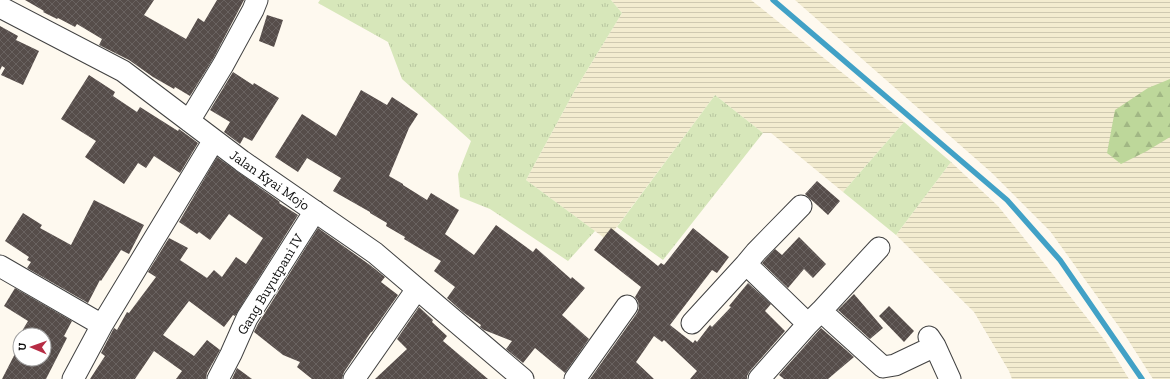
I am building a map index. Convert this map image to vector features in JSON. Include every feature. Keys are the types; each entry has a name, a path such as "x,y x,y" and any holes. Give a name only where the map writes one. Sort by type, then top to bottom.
{"street":[{"path":"189,121 223,64 257,0"},
{"name":"Jalan Kyai Mojo","path":"6,6 123,71 242,161 375,253 523,379"},
{"path":"73,379 102,325 214,140"},
{"path":"692,323 801,206"},
{"name":"Gang Buyutpani IV","path":"218,379 247,318 314,211"},
{"path":"759,379 814,317 879,248"},
{"path":"746,264 882,367 895,365 932,342 950,379"},
{"path":"0,266 102,325"},
{"path":"354,379 417,289"},
{"path":"575,379 627,306"}],"shaded area":[{"path":"611,0 751,0 904,122 843,192 771,133 763,133 715,95 607,240 526,180 575,90 622,13"},
{"path":"795,0 1170,0 1170,379 1153,379 1125,335 1050,231 992,173"},
{"path":"951,162 998,206 1106,342 1129,379 1012,379 1009,371 974,312 896,235"}],"green space":[{"path":"320,0 611,0 622,13 575,90 526,180 595,231 568,261 490,209 460,197 458,174 471,141 402,79 388,42 318,3"},
{"path":"1170,79 1170,137 1121,164 1107,153 1115,110 1148,88"},
{"path":"715,95 763,133 663,260 617,227"},
{"path":"904,122 951,162 896,235 843,192"}],"building":[{"path":"25,0 154,0 144,15 186,39 198,18 204,22 217,0 244,0 213,59 190,96 175,87 174,89 153,77 129,60 99,45 102,39 77,24 75,27 58,18 57,19"},
{"path":"267,15 283,20 274,47 259,41"},
{"path":"0,26 18,36 16,40 39,51 23,85 1,75 5,68 2,66 0,70"},
{"path":"233,72 253,85 254,83 279,98 252,141 244,137 240,144 224,132 230,122 210,110"},
{"path":"89,75 115,92 113,96 137,112 140,107 178,131 179,129 198,143 180,173 154,156 146,168 138,163 124,184 85,157 96,141 61,119"},
{"path":"361,90 387,105 392,97 418,114 409,128 389,176 427,200 431,193 459,210 445,234 474,255 496,225 533,252 536,248 571,279 572,277 585,288 562,315 589,339 565,373 535,348 523,363 506,349 512,341 480,327 481,325 447,298 455,287 434,271 441,261 404,239 405,237 386,226 387,223 333,191 341,178 307,158 298,172 275,157 302,114 336,136"},
{"path":"217,157 280,202 279,203 298,215 235,316 233,315 224,327 189,301 163,335 194,356 207,340 220,350 207,373 206,379 176,379 182,371 154,351 135,379 90,379 105,356 101,353 114,328 117,330 127,312 129,313 156,277 148,272 169,238 188,248 180,260 207,278 214,270 222,277 236,257 246,264 263,238 229,214 210,240 199,232 197,234 179,222"},
{"path":"817,181 840,201 828,215 805,194"},
{"path":"94,200 144,225 129,254 121,250 101,281 100,280 88,303 27,268 31,262 27,260 29,257 5,241 23,213 42,225 40,228 71,245"},
{"path":"318,228 385,277 381,282 398,295 344,372 342,379 312,379 297,367 300,362 283,355 254,332"},
{"path":"611,228 658,266 661,263 664,265 693,228 729,257 717,273 712,270 670,325 693,343 695,340 697,342 710,325 712,327 731,307 729,306 748,283 771,304 765,311 785,331 750,371 747,379 690,379 697,371 664,340 662,342 654,336 636,362 654,379 590,379 639,308 638,301 635,297 641,287 594,250"},
{"path":"799,237 826,264 813,278 804,269 788,288 762,263 775,249 782,255"},
{"path":"15,288 72,321 64,336 67,338 46,379 2,379 12,360 12,367 52,367 52,327 24,327 28,321 4,306"},
{"path":"854,294 883,328 870,339 838,310"},
{"path":"889,306 914,331 904,342 879,316"},
{"path":"419,307 447,336 443,341 488,379 375,379 407,349 397,339"},
{"path":"821,328 854,357 828,379 784,379 779,375"},
{"path":"237,368 252,379 232,379"}],"waterway":[{"path":"773,0 1007,200 1060,260 1142,379"}]}
